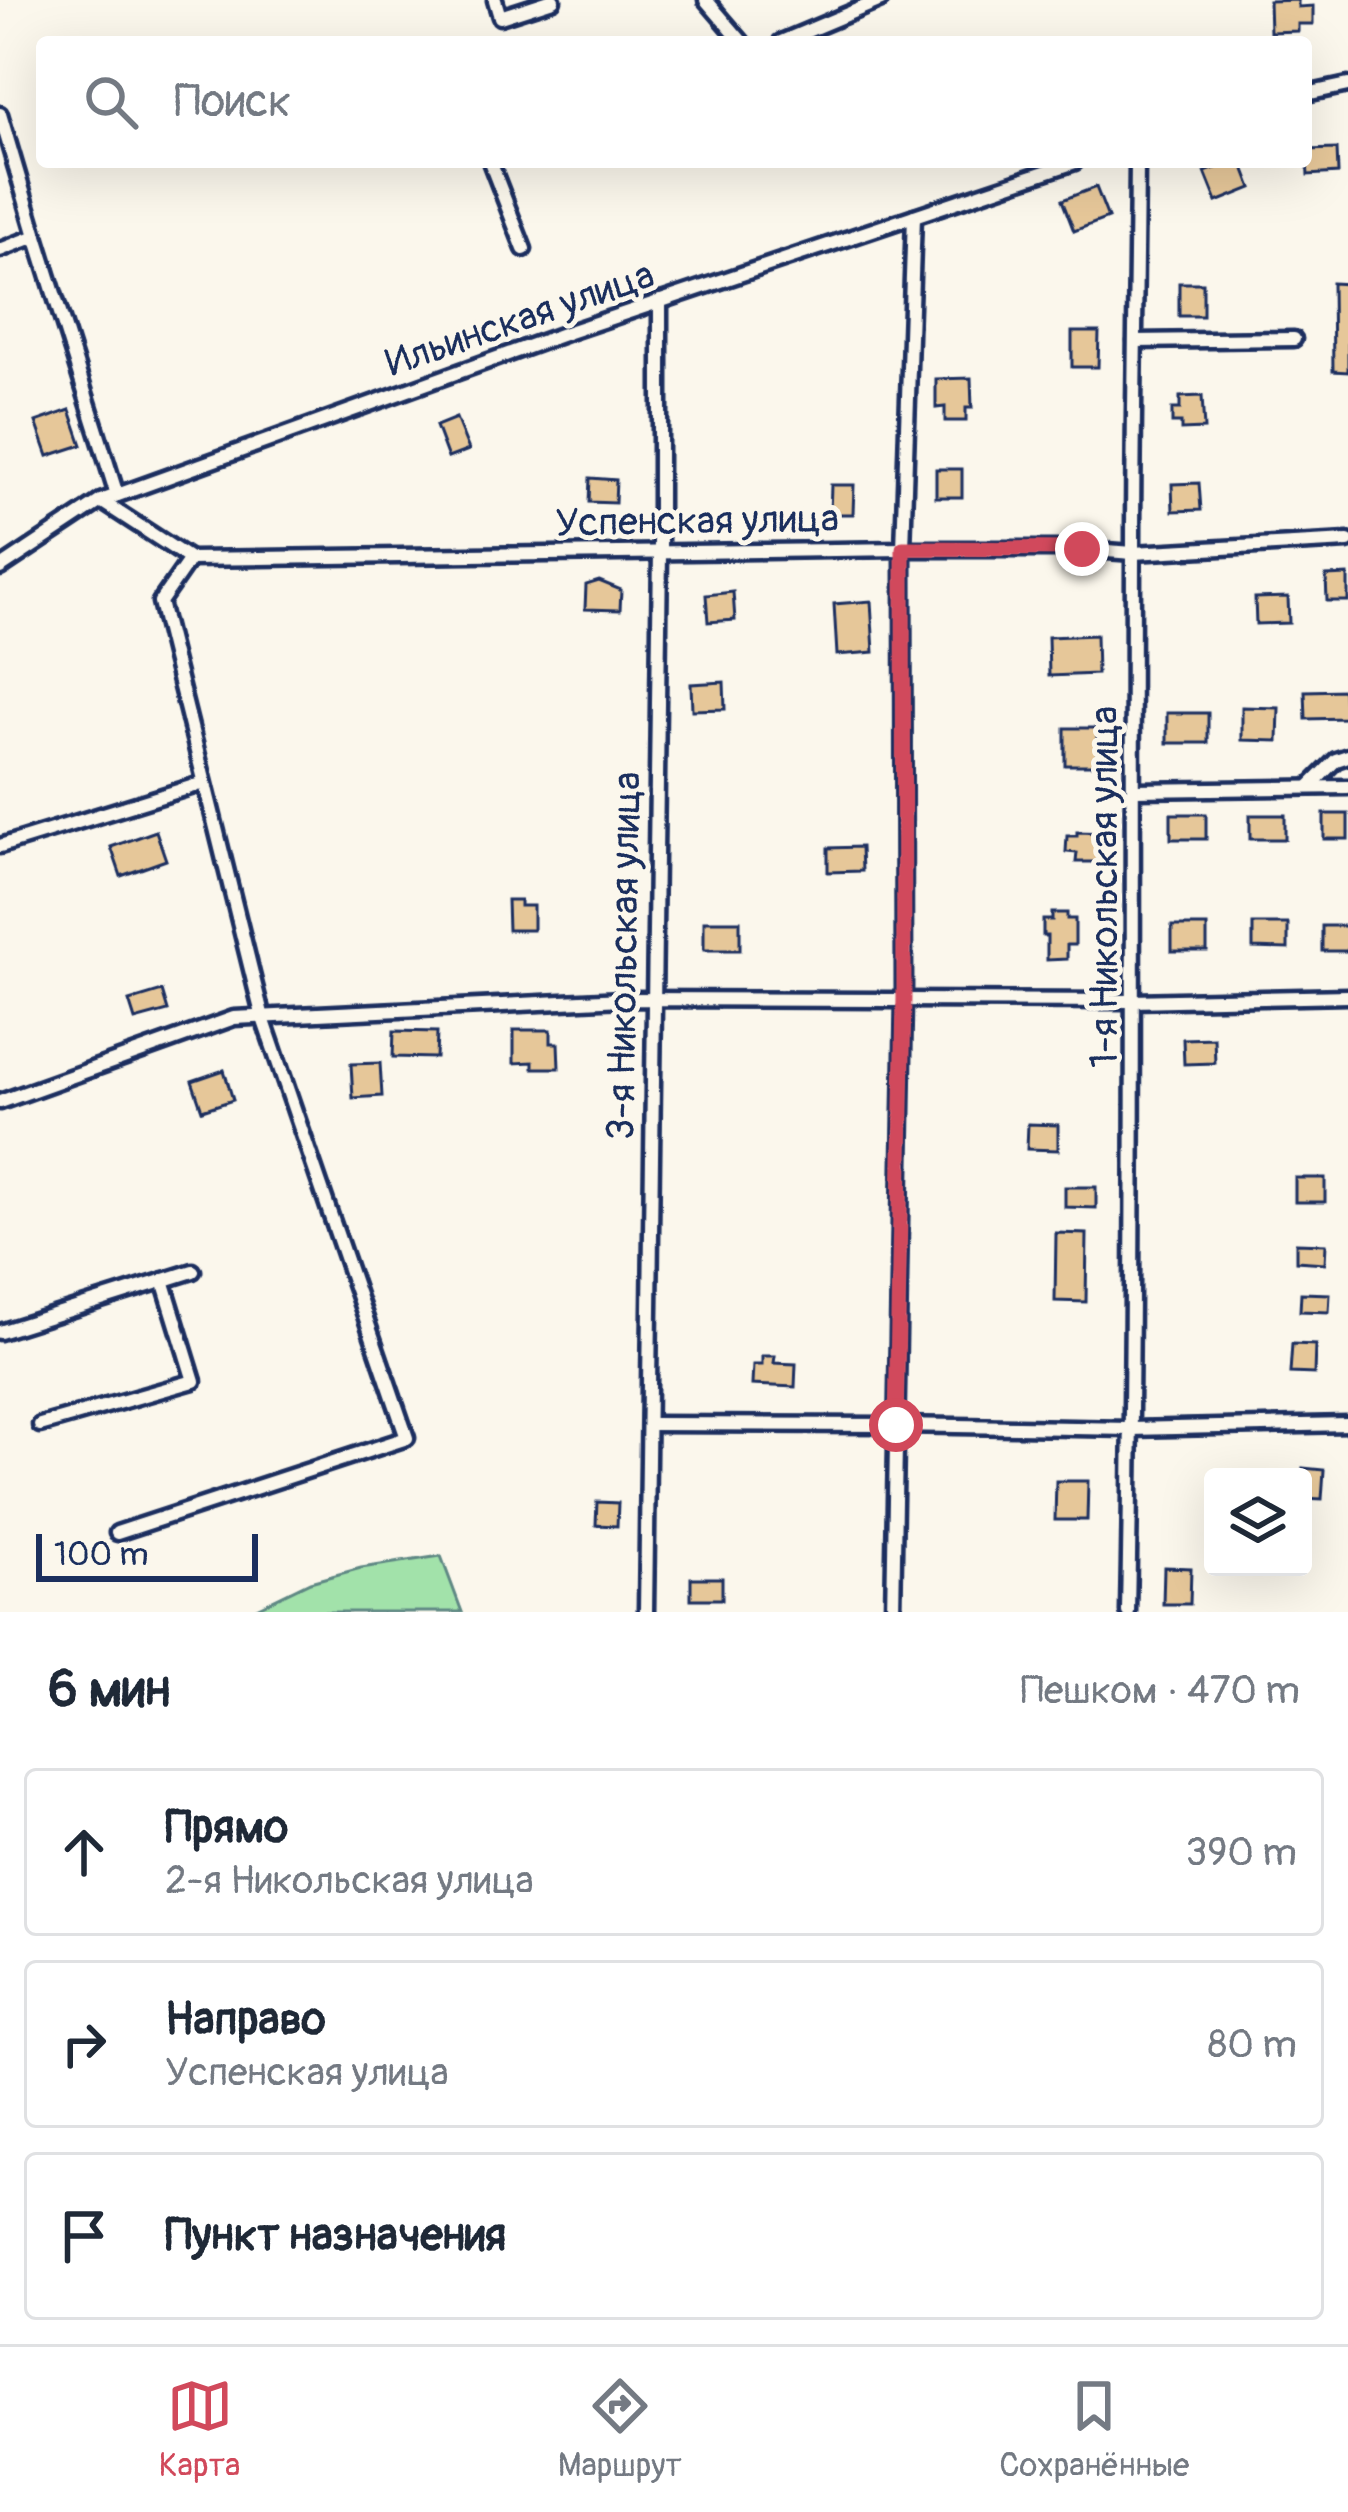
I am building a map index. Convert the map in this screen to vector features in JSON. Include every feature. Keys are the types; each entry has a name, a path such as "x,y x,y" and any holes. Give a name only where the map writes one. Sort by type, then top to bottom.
{"street":[{"path":"495,0 500,17 553,0"},
{"path":"706,0 737,36"},
{"path":"795,36 881,0"},
{"path":"1312,92 1346,84"},
{"path":"0,114 117,495"},
{"path":"493,168 524,249"},
{"name":"Ильинская улица","path":"0,568 101,501 660,302 1058,168"},
{"name":"1-я Никольская улица","path":"1128,1612 1137,168"},
{"path":"893,1612 904,998 903,548 914,217"},
{"path":"0,250 37,236"},
{"name":"3-я Никольская улица","path":"646,1612 661,552 660,302"},
{"path":"1136,340 1294,339"},
{"path":"101,501 190,559 160,602 262,1018 407,1438 117,1533"},
{"name":"Успенская улица","path":"190,559 903,548 1082,549 1132,554 1348,542"},
{"path":"1308,788 1336,760 1348,756"},
{"path":"0,846 204,783"},
{"path":"1135,790 1348,788"},
{"path":"0,1102 234,1018 652,999 1133,1001 1348,996"},
{"path":"0,1332 193,1271"},
{"path":"40,1426 194,1381 163,1280"},
{"path":"649,1424 1132,1429 1348,1424"}],"green space":[{"path":"441,1556 462,1612 248,1612 310,1582 361,1568"}],"building":[{"path":"1298,0 1298,7 1313,6 1313,24 1298,24 1298,31 1270,32 1269,1"},
{"path":"1337,149 1338,173 1308,175 1312,150"},
{"path":"1244,168 1252,188 1217,202 1205,172"},
{"path":"1096,187 1108,218 1074,231 1062,200"},
{"path":"1179,283 1203,283 1203,316 1179,316"},
{"path":"1332,283 1348,284 1348,372 1333,371"},
{"path":"1072,332 1099,332 1098,367 1072,367"},
{"path":"971,378 972,408 966,408 966,421 945,421 945,407 936,408 936,379"},
{"path":"1202,396 1204,429 1181,430 1181,423 1172,423 1172,409 1180,409 1180,397"},
{"path":"70,410 82,445 48,456 36,422"},
{"path":"456,418 469,450 448,458 436,426"},
{"path":"936,469 962,469 962,497 936,497"},
{"path":"590,478 616,480 615,503 589,502"},
{"path":"1199,483 1201,510 1173,511 1172,484"},
{"path":"831,485 854,485 853,514 830,514"},
{"path":"1348,575 1348,601 1327,601 1326,576"},
{"path":"599,581 621,590 620,610 585,609 586,585"},
{"path":"733,592 735,620 708,622 706,595"},
{"path":"1288,597 1289,623 1256,624 1255,598"},
{"path":"871,601 874,652 837,655 834,604"},
{"path":"1096,635 1097,674 1049,676 1048,637"},
{"path":"724,682 725,709 692,710 691,684"},
{"path":"1344,690 1345,718 1306,719 1305,691"},
{"path":"1242,707 1279,708 1278,741 1242,740"},
{"path":"1167,713 1208,713 1208,743 1167,743"},
{"path":"1065,728 1097,728 1097,765 1065,765"},
{"path":"1171,814 1206,814 1206,839 1171,839"},
{"path":"1324,814 1348,814 1348,839 1324,839"},
{"path":"1250,815 1285,815 1285,839 1250,839"},
{"path":"156,831 166,860 121,876 111,847"},
{"path":"1077,832 1107,833 1106,862 1076,862 1077,853 1066,852 1067,836 1077,836"},
{"path":"861,847 862,871 828,872 828,848"},
{"path":"507,900 533,906 533,930 508,930"},
{"path":"1052,913 1067,913 1067,919 1075,919 1075,945 1067,945 1067,959 1047,960 1043,920 1052,920"},
{"path":"704,921 740,921 740,950 704,950"},
{"path":"1253,924 1288,924 1288,949 1253,948"},
{"path":"1172,926 1207,926 1207,951 1172,951"},
{"path":"1322,926 1348,926 1348,951 1322,951"},
{"path":"162,991 168,1011 135,1020 129,1001"},
{"path":"514,1030 551,1030 551,1043 558,1043 559,1068 514,1063"},
{"path":"394,1031 437,1032 436,1058 393,1057"},
{"path":"1214,1038 1215,1063 1184,1064 1183,1039"},
{"path":"380,1063 382,1096 353,1098 351,1064"},
{"path":"224,1070 233,1100 202,1110 192,1081"},
{"path":"1028,1124 1058,1125 1058,1150 1027,1149"},
{"path":"1295,1178 1325,1178 1325,1202 1295,1202"},
{"path":"1065,1187 1096,1187 1096,1208 1065,1207"},
{"path":"1056,1233 1087,1234 1086,1302 1055,1301"},
{"path":"1296,1243 1326,1244 1325,1263 1296,1261"},
{"path":"1301,1293 1330,1294 1329,1312 1300,1311"},
{"path":"1292,1344 1315,1345 1314,1374 1290,1373"},
{"path":"762,1356 775,1356 774,1363 796,1364 795,1387 752,1385 753,1365 762,1365"},
{"path":"1312,1469 1324,1470 1322,1499 1312,1498"},
{"path":"1056,1481 1088,1481 1087,1520 1055,1520"},
{"path":"597,1502 618,1503 617,1526 596,1525"},
{"path":"1164,1567 1191,1568 1190,1604 1163,1604"},
{"path":"691,1578 722,1578 722,1599 691,1599"}],"route":[{"path":"896,1425 904,998 903,548 1082,549"}]}
